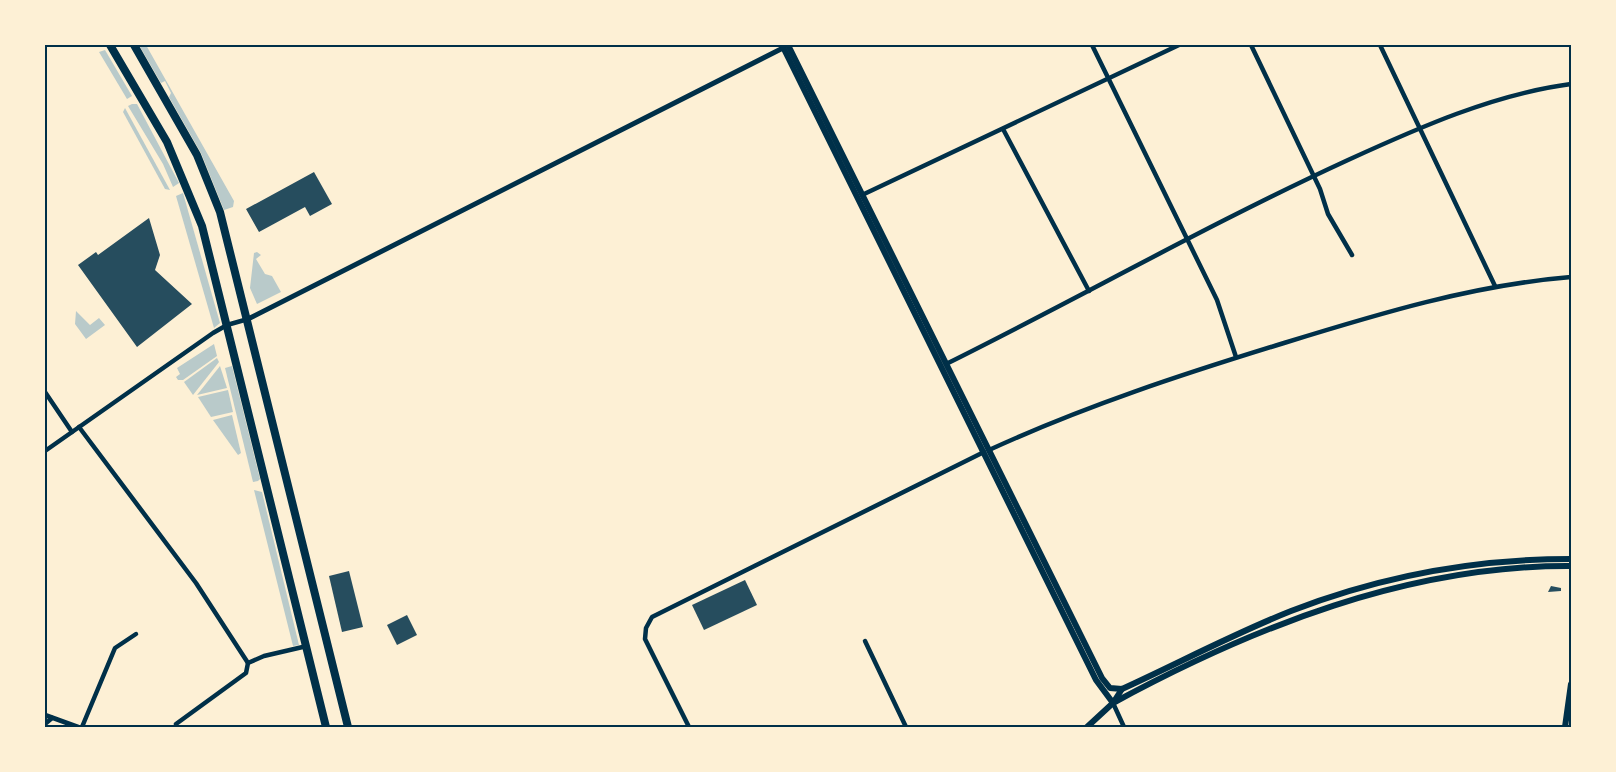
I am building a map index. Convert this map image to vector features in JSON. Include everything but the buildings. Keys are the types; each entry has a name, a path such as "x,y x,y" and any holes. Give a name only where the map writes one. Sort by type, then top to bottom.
{"highway":[{"path":"110,45 167,142 187,185 202,226 326,727"},
{"path":"134,45 190,141 220,212 348,727"}],"main road":[{"path":"786,46 1104,692 1115,700"},
{"path":"986,451 1104,682 1110,688 1122,689 1267,621 1339,594 1384,581 1481,562 1571,559"},
{"path":"1115,700 1270,629 1386,590 1483,570 1571,566"},
{"path":"1565,727 1571,684"},
{"path":"1087,727 1115,700 1122,689"}],"street":[{"path":"1092,45 1217,300 1236,357"},
{"path":"860,196 1179,45"},
{"path":"1251,45 1313,176 1328,214 1352,255"},
{"path":"1380,45 1494,286"},
{"path":"45,451 227,325 248,320 786,46"},
{"path":"944,365 1089,291 1186,238 1313,176 1420,128 1504,99 1571,84"},
{"path":"1004,129 1089,291"},
{"path":"689,727 645,639 645,628 652,617 986,451 1096,404 1236,357 1379,314 1494,286 1571,277"},
{"path":"45,392 72,432"},
{"path":"79,426 196,583 248,663 246,673 176,724"},
{"path":"45,715 65,724 80,727 115,648 136,634"},
{"path":"865,641 906,727"},
{"path":"248,663 264,656 307,645"},
{"path":"1115,700 1124,727"},
{"path":"45,723 52,718"}],"shaded area":[{"path":"139,45 146,45 234,201 233,207 224,210 201,153 169,97 171,93 165,81 161,83"},
{"path":"105,50 132,96 127,99 99,52"},
{"path":"137,104 179,183 173,187 163,164 128,106"},
{"path":"125,108 170,190 165,189 123,112"},
{"path":"183,193 220,323 214,328 176,196"},
{"path":"254,253 261,255 256,259 265,274 272,276 281,292 257,304 250,288"},
{"path":"76,311 90,325 99,318 105,325 86,339 75,324"},
{"path":"214,344 217,356 183,380 178,380 176,377 180,374 177,368"},
{"path":"217,358 219,362 193,395 184,382"},
{"path":"220,366 227,388 197,395"},
{"path":"232,366 260,479 258,481 253,482 225,368"},
{"path":"228,390 233,412 211,417 198,397"},
{"path":"232,415 241,453 238,455 213,420"},
{"path":"254,490 262,492 299,645 293,646"}]}
